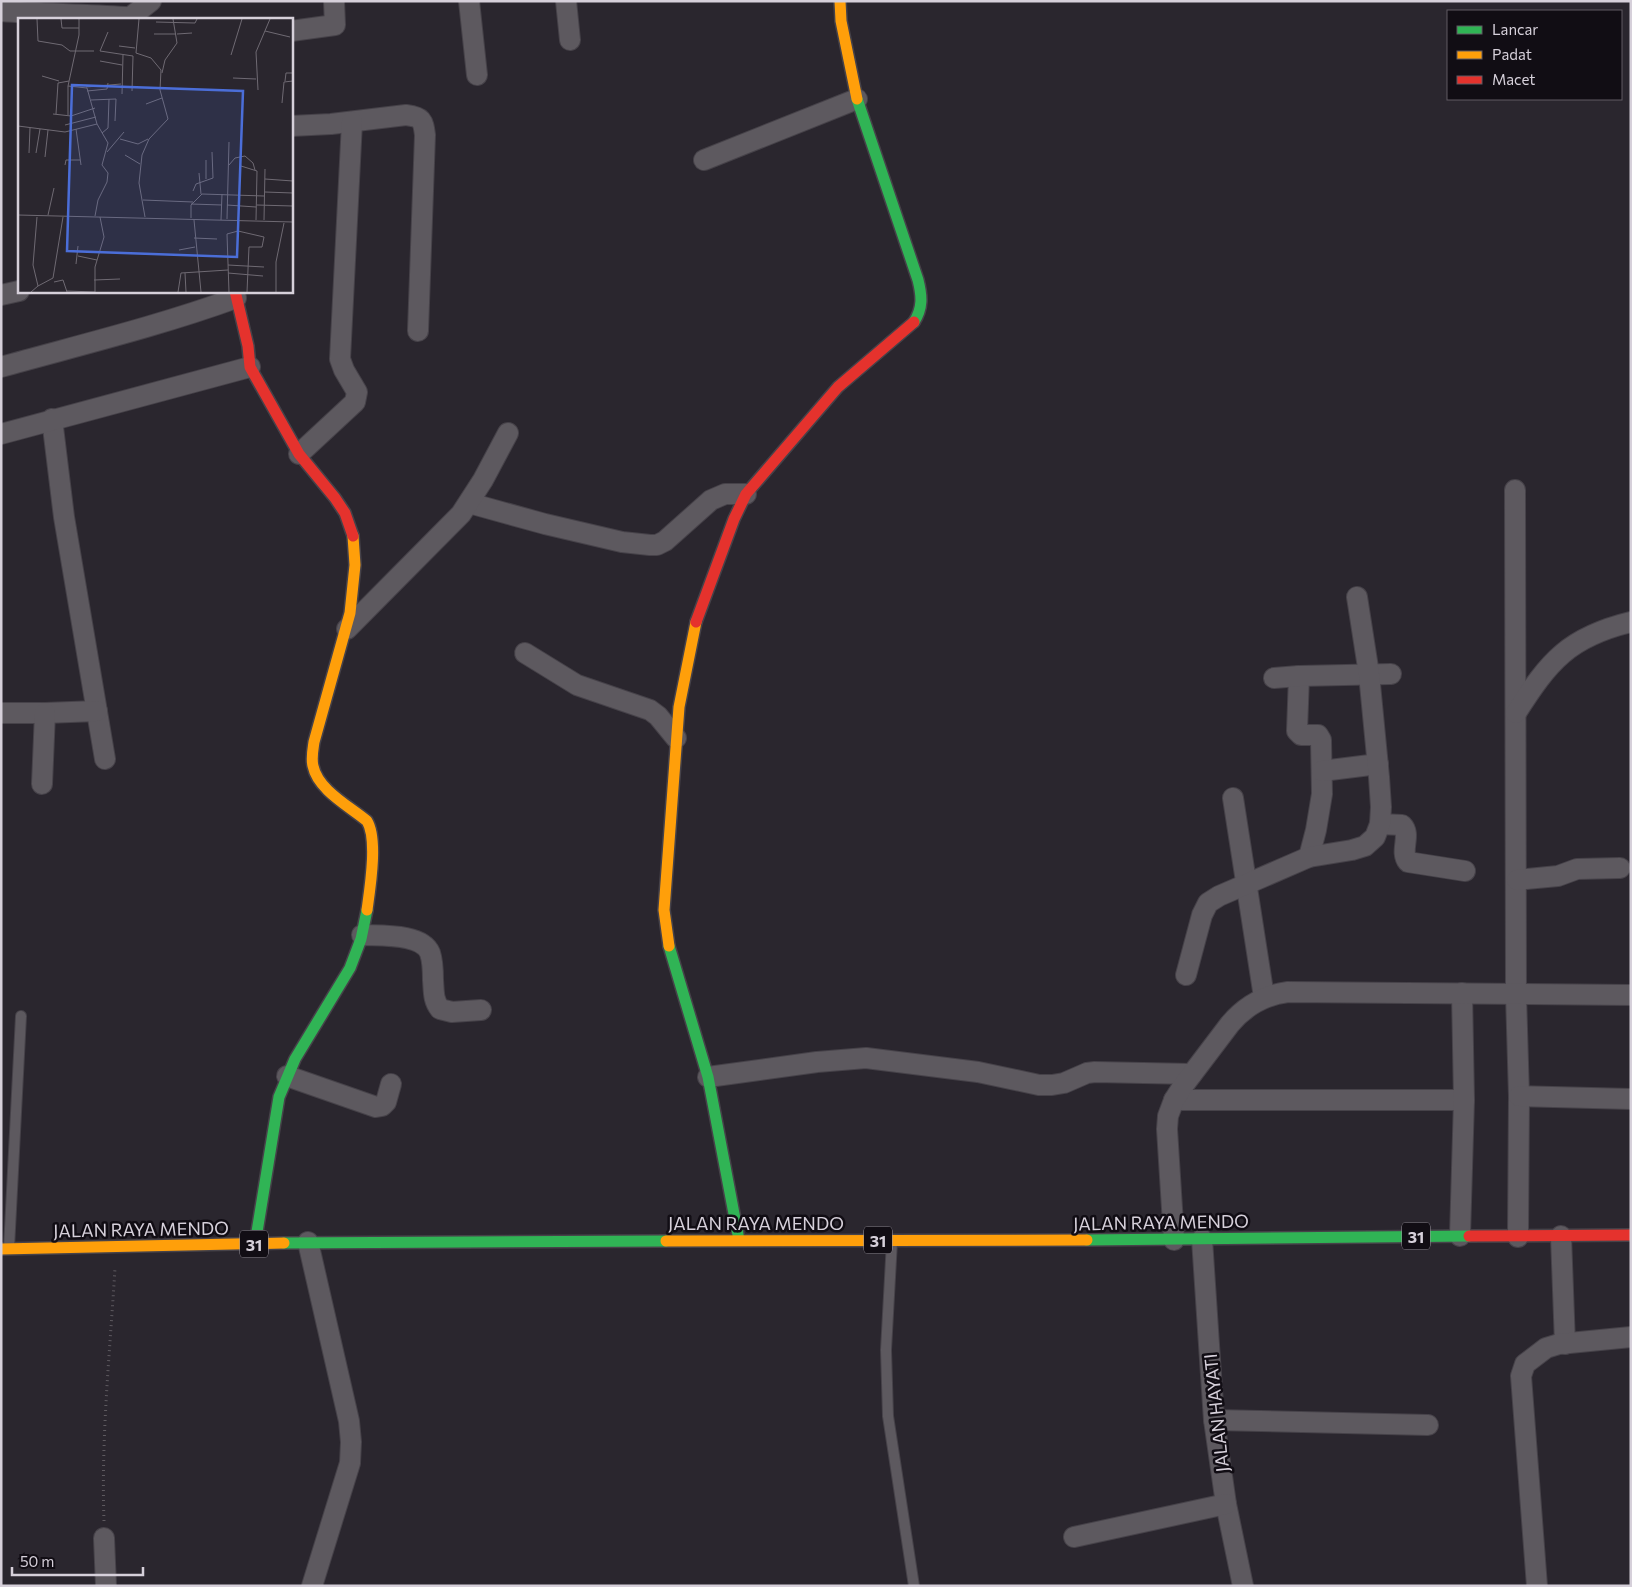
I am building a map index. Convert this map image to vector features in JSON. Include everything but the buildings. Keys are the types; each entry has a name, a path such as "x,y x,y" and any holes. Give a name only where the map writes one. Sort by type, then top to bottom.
{"main road":[{"path":"739,1240 724,1151 708,1077 667,941 664,910 679,707 697,618 734,519 746,494 838,387 901,336 919,316 921,306 918,280 857,99 841,21 840,1"},
{"path":"235,295 248,346 250,367 299,454 345,513 354,538 356,565 347,629 314,742 312,756 316,775 323,784 367,821 372,829 372,848 362,935 358,949 338,989 287,1076 276,1109 255,1244"},
{"name":"JALAN RAYA MENDO","path":"5,1249 308,1242 1174,1240 1631,1235"}],"street":[{"path":"129,18 150,1"},
{"path":"292,31 335,24 334,1"},
{"path":"469,1 477,75"},
{"path":"566,1 570,40"},
{"path":"1,11 101,15 126,18"},
{"path":"704,160 857,99"},
{"path":"292,126 352,122 406,115 417,116 423,122 425,135 418,331"},
{"path":"299,454 350,408 357,398 357,392 340,359 352,122"},
{"path":"1,295 18,290"},
{"path":"1,367 198,312 235,295"},
{"path":"1,434 250,367"},
{"path":"52,419 64,517 105,759"},
{"path":"347,629 447,530 469,503 508,433"},
{"path":"1515,490 1516,995 1519,1096 1518,1236"},
{"path":"469,503 622,542 657,545 665,541 711,500 725,494 746,494"},
{"path":"1186,975 1202,915 1208,903 1219,896 1308,857 1366,846 1374,838 1380,824 1381,807 1378,764 1369,674 1357,597"},
{"path":"1516,712 1535,684 1563,652 1577,642 1613,627 1631,622"},
{"path":"525,653 576,685 650,710 658,716 676,738"},
{"path":"1274,678 1391,674"},
{"path":"1299,676 1297,731 1301,735 1320,736 1322,771 1320,812 1308,857"},
{"path":"1,713 97,711"},
{"path":"42,784 45,713"},
{"path":"1322,771 1378,764"},
{"path":"1233,798 1264,997"},
{"path":"1380,824 1402,825 1405,827 1404,854 1408,862 1465,872"},
{"path":"1517,880 1558,876 1577,869 1620,868"},
{"path":"362,935 409,938 420,943 429,952 433,967 434,1001 440,1009 452,1012 482,1010"},
{"path":"1174,1240 1167,1129 1168,1116 1174,1100 1237,1015 1264,997 1288,992 1631,995"},
{"path":"1460,1236 1464,1100 1462,993"},
{"path":"708,1077 809,1063 866,1058 978,1072 1052,1086 1095,1072 1192,1074"},
{"path":"287,1076 376,1107 382,1106 386,1102 391,1084"},
{"path":"1519,1096 1631,1099"},
{"path":"1174,1100 1464,1100"},
{"path":"1561,1236 1565,1344"},
{"name":"JALAN HAYATI","path":"1202,1239 1214,1420 1226,1504 1243,1586"},
{"path":"308,1242 351,1442 350,1463 312,1586"},
{"path":"1537,1586 1521,1376 1525,1364 1546,1348 1565,1344 1631,1337"},
{"path":"1214,1420 1428,1425"},
{"path":"1074,1537 1226,1504"},
{"path":"104,1538 106,1586"}],"lane":[{"path":"5,1249 21,1016"},
{"path":"892,1240 886,1350 888,1416 914,1586"}],"path":[{"path":"104,1538 102,1471 116,1247"}],"traffic: fast":[{"path":"857,99 918,280 921,302 914,322"},
{"path":"255,1244 279,1097 295,1059 350,968 361,939 367,910"},
{"path":"669,946 708,1077 739,1240"},
{"path":"1087,1240 1469,1236"},
{"path":"284,1243 666,1241"}],"traffic: slow":[{"path":"840,1 841,21 857,99"},
{"path":"353,536 355,565 350,613 314,742 312,760 316,775 321,783 335,797 367,821 370,829 373,851 367,910"},
{"path":"669,946 664,910 679,707 696,622"},
{"path":"666,1241 1087,1240"},
{"path":"1,1249 284,1243"}],"traffic: jam":[{"path":"235,292 248,346 250,367 299,454 345,513 353,536"},
{"path":"696,622 734,519 746,494 838,387 914,322"},
{"path":"1469,1236 1631,1235"}]}
